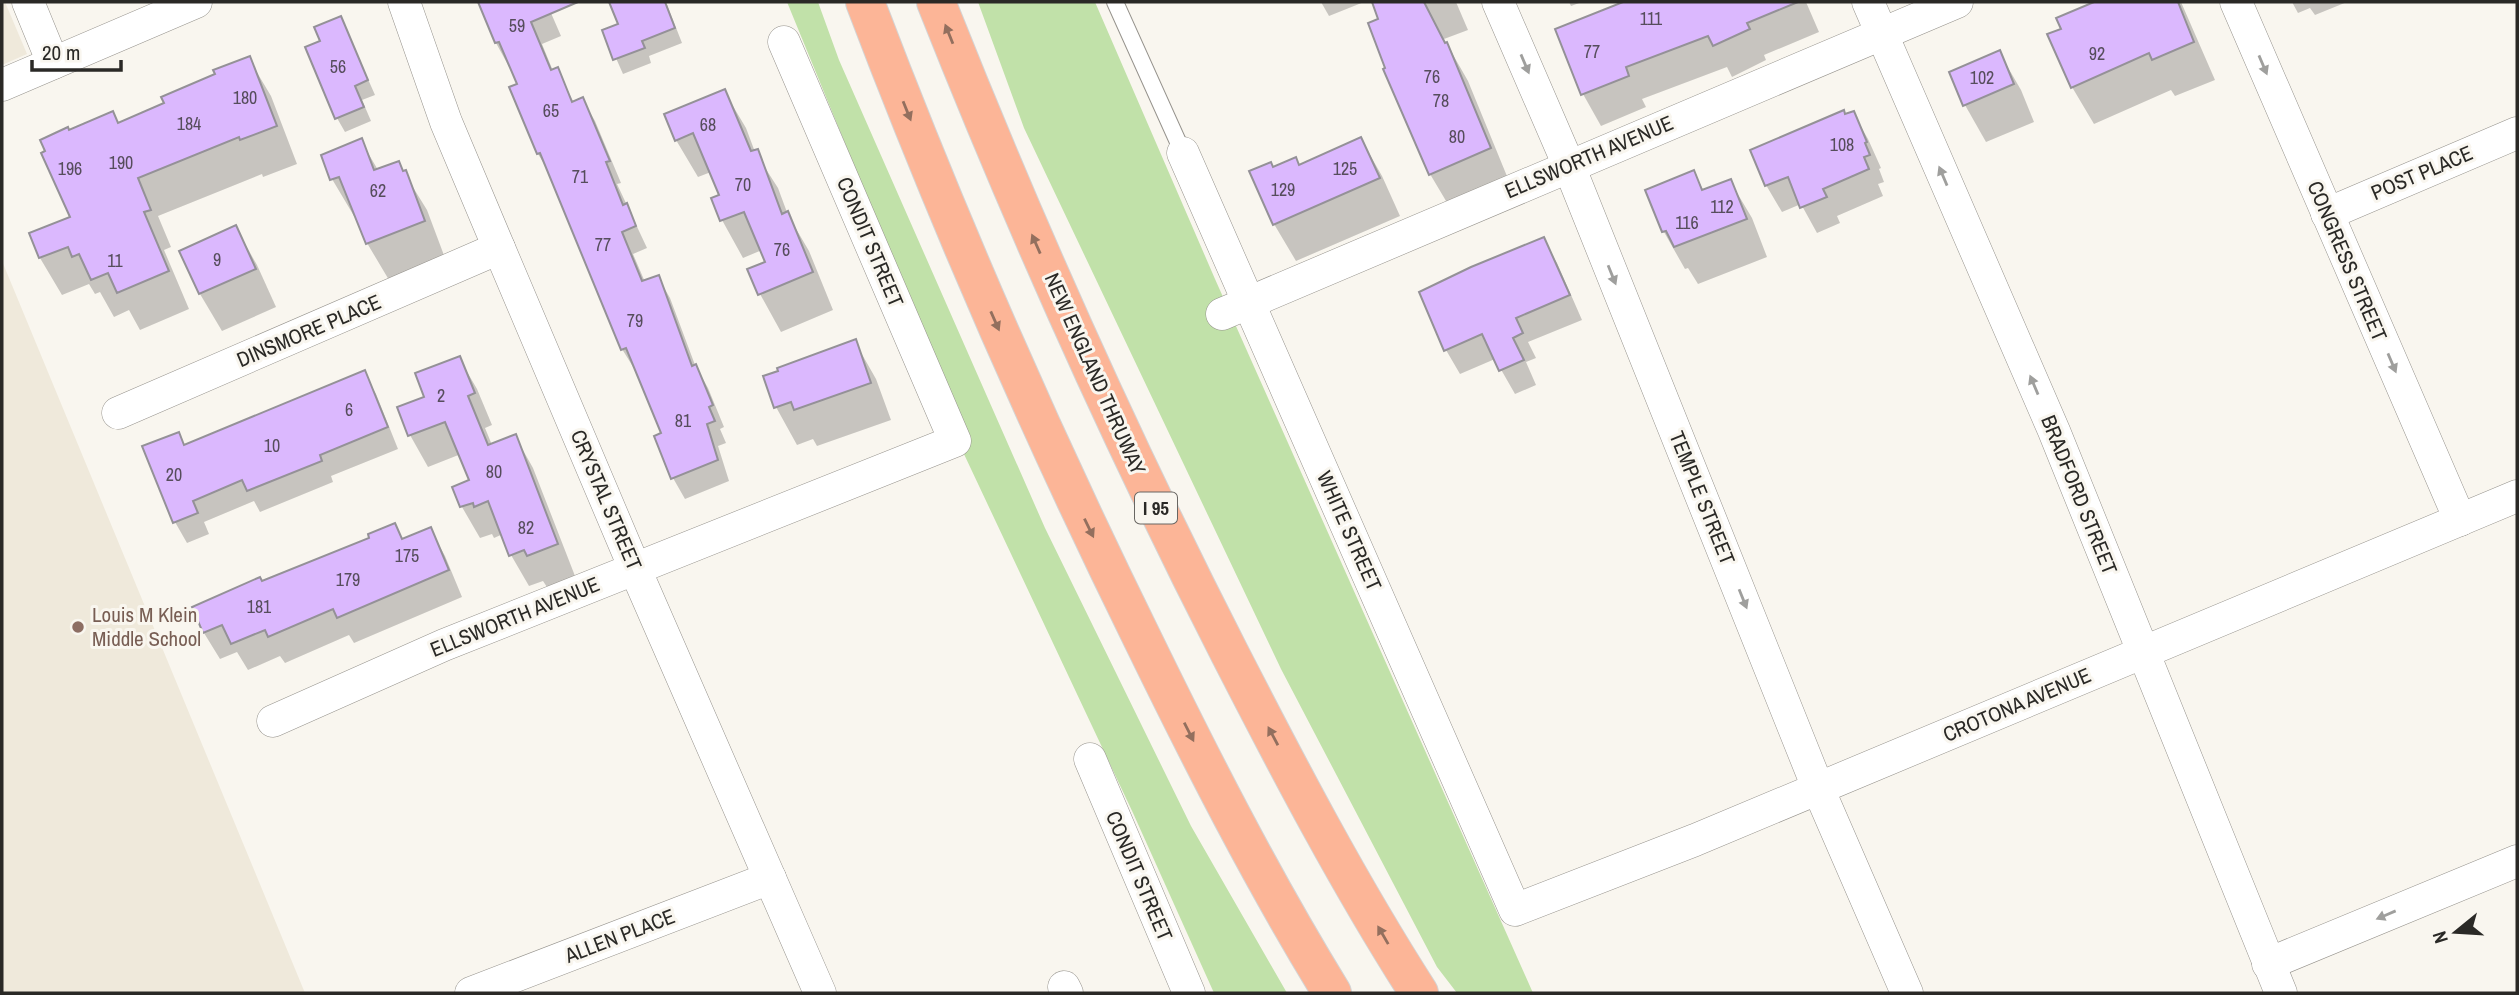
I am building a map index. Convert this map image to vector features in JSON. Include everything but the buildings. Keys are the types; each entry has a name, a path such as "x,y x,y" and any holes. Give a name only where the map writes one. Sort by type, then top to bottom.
{"highway":[{"path":"865,2 946,208 1077,503 1213,779 1271,889 1332,993"},
{"name":"NEW ENGLAND THRUWAY","path":"936,2 1035,242 1147,488 1294,776 1346,871 1419,993"}],"street":[{"path":"28,2 53,63"},
{"path":"2,85 196,2"},
{"name":"CRYSTAL STREET","path":"404,2 446,122 635,569 820,993"},
{"name":"TEMPLE STREET","path":"1498,2 1569,166 1818,788 1907,993"},
{"name":"BRADFORD STREET","path":"1868,2 2054,431 2281,993"},
{"name":"ELLSWORTH AVENUE","path":"1235,308 1957,2"},
{"name":"CONGRESS STREET","path":"2236,2 2460,520"},
{"name":"CONDIT STREET","path":"784,41 955,442"},
{"name":"POST PLACE","path":"2327,214 2517,133"},
{"name":"WHITE STREET","path":"1183,153 1235,308 1515,910"},
{"name":"DINSMORE PLACE","path":"118,413 499,248"},
{"name":"ELLSWORTH AVENUE","path":"273,722 444,645 955,442"},
{"name":"CROTONA AVENUE","path":"1515,910 1695,840 2517,496"},
{"name":"CONDIT STREET","path":"1090,759 1189,993"},
{"path":"2268,964 2517,861"},
{"name":"ALLEN PLACE","path":"471,993 770,878"}],"lane":[{"path":"1115,2 1183,153"}],"shaded area":[{"path":"2,2 5,2 27,54 2,65"},
{"name":"Louis M Klein Middle School","path":"2,261 305,993 2,993"}],"green space":[{"path":"787,2 818,2 839,60 1045,528 1191,826 1287,993 1214,993 1133,813 963,452 964,433"},
{"path":"978,2 1095,2 1215,279 1533,993 1457,993 1437,967 1281,669 1024,128"}],"place":[{"name":"Louis M Klein Middle School","path":"78,627"}]}
